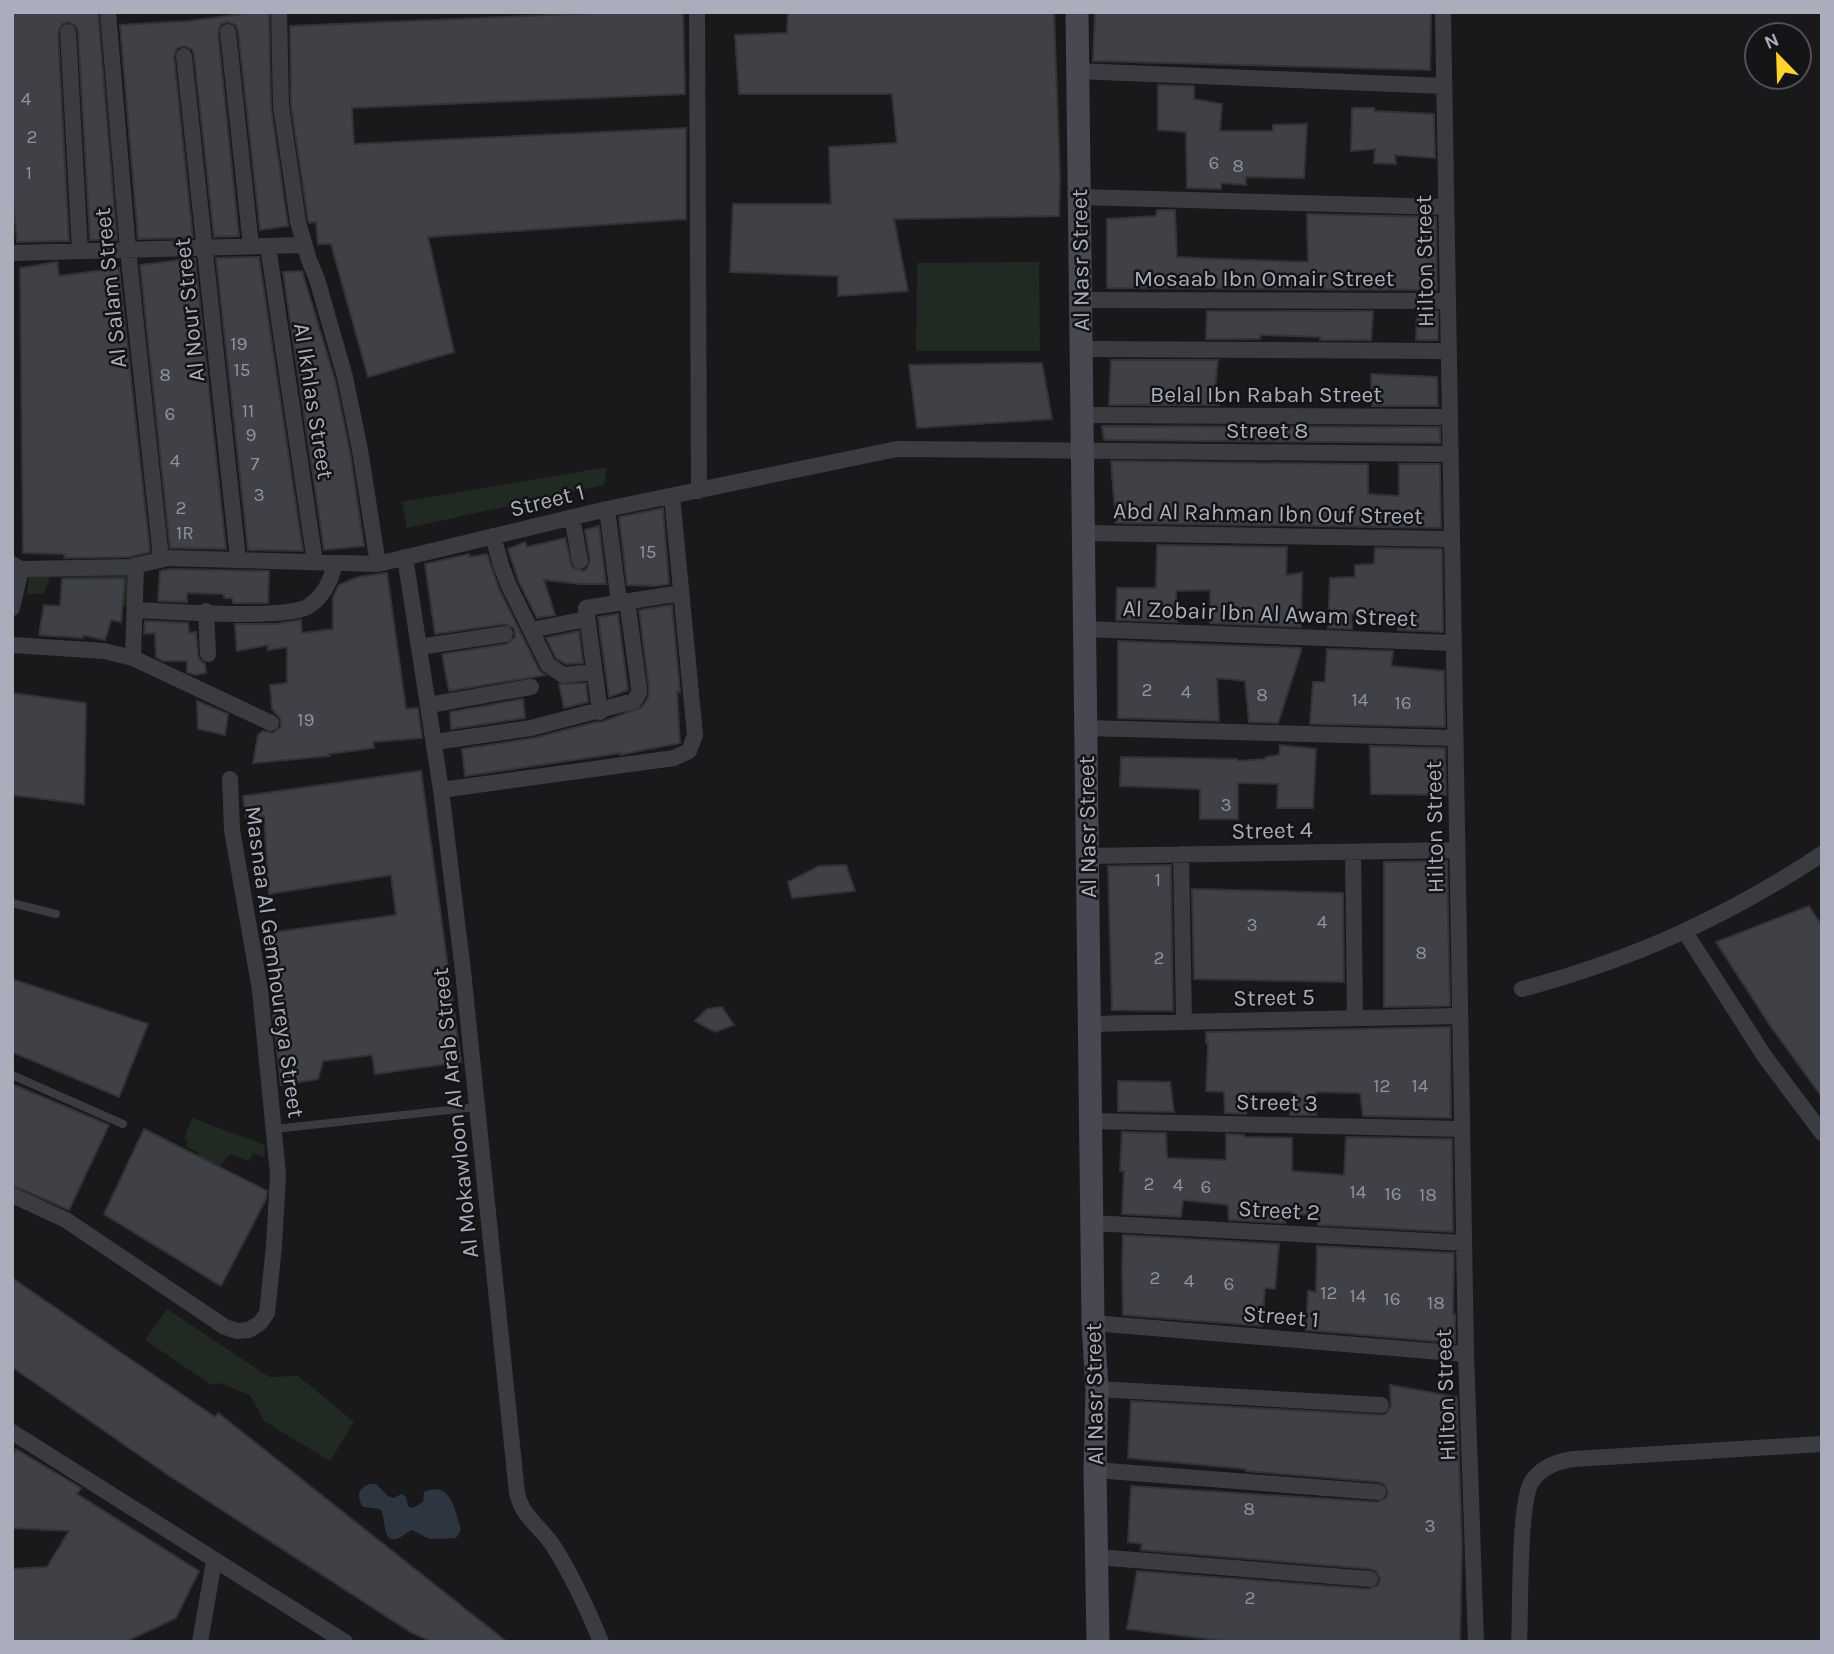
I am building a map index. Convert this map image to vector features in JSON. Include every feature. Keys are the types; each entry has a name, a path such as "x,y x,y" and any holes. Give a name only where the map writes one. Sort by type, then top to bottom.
{"street":[{"name":"Al Salam Street","path":"108,12 128,250 161,558"},
{"path":"279,12 282,116 296,210 345,377 378,564"},
{"path":"697,12 699,491"},
{"name":"Al Nasr Street","path":"1077,12 1093,1323 1097,1389 1095,1470 1098,1642"},
{"name":"Hilton Street","path":"1443,12 1466,1354 1476,1642"},
{"path":"68,32 80,251"},
{"name":"Al Ikhlas Street","path":"228,32 260,246 315,562"},
{"name":"Al Nour Street","path":"184,56 238,559"},
{"path":"1077,72 1444,86"},
{"path":"1079,197 1446,207"},
{"path":"12,253 304,244"},
{"name":"Mosaab Ibn Omair Street","path":"1081,300 1448,301"},
{"path":"1081,349 1449,351"},
{"name":"Belal Ibn Rabah Street","path":"1082,415 1450,417"},
{"name":"Street 1","path":"17,566 136,565 161,558 378,564 607,509 897,449 1083,451"},
{"name":"Street 8","path":"1083,451 1450,454"},
{"path":"442,790 674,758 689,751 695,734 672,496"},
{"path":"435,742 531,728 600,712 631,703 638,697 639,688 607,509"},
{"path":"572,517 580,561"},
{"name":"Abd Al Rahman Ibn Ouf Street","path":"1084,533 1452,539"},
{"path":"493,536 501,565 544,658 555,672 572,676 594,672"},
{"name":"Al Mokawloon Al Arab Street","path":"405,557 442,790 519,1502 526,1516 554,1546 601,1642"},
{"path":"135,610 279,614 293,612 317,600 326,589 335,563"},
{"path":"133,658 136,565"},
{"path":"12,608 17,566"},
{"path":"600,712 586,619 587,606 681,593"},
{"path":"206,611 208,654"},
{"path":"532,630 586,619"},
{"name":"Al Zobair Ibn Al Awam Street","path":"1085,629 1454,643"},
{"path":"419,647 505,634"},
{"path":"12,645 104,651 133,658 271,723"},
{"path":"429,705 531,687"},
{"path":"1086,729 1455,738"},
{"name":"Masnaa Al Gemhoureya Street","path":"12,1195 66,1220 225,1327 237,1331 249,1330 260,1323 267,1313 278,1174 260,990 232,830 230,779"},
{"name":"Street 4","path":"1088,856 1457,850"},
{"path":"1353,852 1355,1018"},
{"path":"1181,854 1184,1022"},
{"path":"1522,989 1605,965 1685,932 1774,886 1822,854"},
{"path":"1685,932 1765,1057 1822,1133"},
{"name":"Street 5","path":"1090,1024 1460,1016"},
{"name":"Street 3","path":"1091,1121 1462,1129"},
{"name":"Street 2","path":"1092,1223 1464,1243"},
{"name":"Street 1","path":"1093,1323 1466,1354"},
{"path":"1097,1389 1381,1405"},
{"path":"12,1432 345,1642"},
{"path":"1519,1642 1525,1503 1533,1481 1550,1465 1574,1459 1822,1444"},
{"path":"1095,1470 1378,1492"},
{"path":"1097,1557 1370,1579"},
{"path":"200,1642 214,1561"}],"lane":[{"path":"12,904 56,914"},
{"path":"12,1076 123,1124"},
{"path":"274,1129 477,1107"}],"shaded area":[{"path":"1039,262 1040,351 916,351 917,263"},
{"path":"607,467 604,485 407,528 402,502"},
{"path":"132,571 130,607 119,605 119,581 50,577 44,593 27,595 29,573"},
{"path":"192,1118 265,1145 264,1157 253,1153 249,1161 230,1154 220,1167 196,1158 198,1152 186,1147 188,1141 184,1139"},
{"path":"167,1309 269,1377 298,1376 354,1422 330,1461 264,1421 250,1395 220,1383 212,1385 145,1340"},
{"path":"370,1484 376,1484 393,1498 402,1494 406,1497 408,1506 413,1508 423,1502 424,1492 440,1490 454,1506 461,1530 456,1538 430,1539 412,1530 392,1539 386,1533 380,1509 363,1507 361,1503 361,1490"}],"building":[{"path":"12,12 98,12 117,240 90,240 78,31 76,26 68,22 62,24 58,33 69,241 17,242 12,192"},
{"path":"269,12 271,107 288,226 260,230 238,31 236,25 228,22 221,24 218,33 239,236 214,237 194,55 192,49 184,46 177,48 174,57 193,238 138,239 120,25 189,21"},
{"path":"623,12 683,12 685,94 352,108 354,144 686,128 686,219 428,237 454,352 368,377 331,244 318,244 316,222 309,223 308,220 291,105 290,26"},
{"path":"788,12 1054,12 1059,216 894,219 908,291 838,296 838,276 730,272 733,204 831,204 829,147 897,143 892,94 739,94 735,35 787,33"},
{"path":"1095,12 1431,13 1430,70 1093,61"},
{"path":"1158,85 1194,86 1194,99 1222,104 1220,131 1273,131 1273,125 1307,124 1304,178 1246,177 1246,185 1221,183 1221,189 1187,188 1186,132 1158,130"},
{"path":"1352,108 1434,114 1435,158 1395,155 1396,164 1374,163 1375,149 1351,151"},
{"path":"1157,210 1175,210 1177,257 1308,262 1307,214 1436,217 1437,290 1107,288 1107,219 1156,216"},
{"path":"259,257 303,551 248,550 216,258"},
{"path":"195,258 226,549 170,548 140,265"},
{"path":"57,262 59,276 119,268 150,552 129,557 64,558 65,554 23,553 20,268"},
{"path":"302,271 335,380 350,452 364,546 324,550 283,272"},
{"path":"1207,311 1373,311 1371,340 1320,340 1320,337 1260,335 1260,339 1206,339"},
{"path":"1417,311 1438,311 1438,340 1416,340"},
{"path":"1111,360 1218,360 1215,388 1219,388 1219,405 1109,405"},
{"path":"1042,363 1052,419 917,428 909,365"},
{"path":"1371,374 1437,377 1438,406 1372,406"},
{"path":"1102,426 1440,427 1440,443 1104,440"},
{"path":"1111,461 1368,464 1368,494 1399,496 1399,464 1440,464 1441,528 1116,523"},
{"path":"663,508 669,584 627,585 619,517"},
{"path":"599,526 606,584 544,580 555,615 537,618 519,582 508,549 525,542 527,547 565,538 572,567 583,571 587,569 590,560 585,530"},
{"path":"1157,545 1287,547 1286,575 1302,573 1301,627 1210,623 1210,590 1176,591 1177,622 1116,620 1117,588 1156,588"},
{"path":"1375,548 1442,549 1443,632 1398,630 1399,615 1351,614 1352,629 1328,628 1330,578 1355,577 1355,565 1374,564"},
{"path":"469,554 469,557 487,554 500,591 539,670 545,675 449,691 442,654 507,644 515,637 514,628 504,624 435,634 425,564"},
{"path":"160,571 269,571 268,603 233,603 232,598 224,598 224,594 187,593 187,602 158,601"},
{"path":"387,573 406,709 418,708 422,738 373,742 374,748 329,754 330,756 253,763 258,735 263,731 273,733 281,727 280,718 272,709 270,685 287,683 287,647 268,650 268,645 237,651 235,624 275,624 301,620 302,633 333,629 333,597 339,585 358,577"},
{"path":"125,578 121,622 111,620 105,640 83,635 83,638 39,635 44,605 60,606 62,579"},
{"path":"672,605 680,692 677,692 680,743 621,755 465,776 462,749 534,738 602,722 642,707 648,698 649,688 639,610"},
{"path":"618,614 628,690 609,697 598,617"},
{"path":"145,621 188,623 189,633 196,632 198,655 205,664 206,673 195,675 187,672 187,661 163,661 156,657 155,633 144,634"},
{"path":"579,631 583,663 566,664 556,658 546,638"},
{"path":"1118,641 1301,648 1301,651 1278,723 1249,722 1245,681 1217,678 1219,721 1118,718"},
{"path":"1327,649 1393,651 1391,666 1444,671 1445,727 1310,724 1313,682 1325,682"},
{"path":"586,683 588,702 564,708 559,684"},
{"path":"12,693 86,703 84,804 12,795"},
{"path":"523,699 525,718 451,729 450,712"},
{"path":"197,701 228,714 225,735 198,729"},
{"path":"1280,745 1316,749 1313,808 1277,808 1278,784 1238,783 1238,819 1200,819 1200,789 1120,786 1121,757 1237,761 1265,759 1279,755"},
{"path":"1370,746 1445,748 1446,795 1371,794"},
{"path":"421,771 461,1062 375,1074 372,1055 323,1061 318,1079 281,1085 272,1007 278,1006 268,933 396,915 391,875 269,894 264,816 246,818 243,796"},
{"path":"1447,861 1450,1006 1384,1007 1384,862"},
{"path":"846,865 855,891 792,898 788,882 819,866"},
{"path":"1171,865 1173,1011 1112,1010 1108,866"},
{"path":"1192,889 1343,893 1344,982 1194,979"},
{"path":"1809,906 1822,926 1822,1097 1771,1027 1716,942"},
{"path":"12,979 148,1024 119,1097 12,1052"},
{"path":"722,1007 734,1025 715,1032 695,1021 707,1009"},
{"path":"1450,1027 1451,1118 1363,1116 1360,1093 1316,1092 1316,1115 1290,1115 1292,1092 1249,1092 1246,1114 1225,1113 1224,1092 1206,1091 1206,1032"},
{"path":"1118,1081 1170,1082 1174,1112 1118,1111"},
{"path":"12,1084 109,1125 69,1210 12,1185"},
{"path":"144,1129 267,1191 266,1199 221,1286 104,1214"},
{"path":"1122,1132 1166,1133 1167,1158 1226,1160 1226,1134 1292,1138 1292,1171 1344,1175 1346,1137 1452,1139 1453,1232 1318,1225 1318,1216 1286,1213 1285,1223 1229,1220 1228,1205 1183,1200 1181,1217 1122,1214"},
{"path":"1123,1235 1279,1244 1275,1289 1265,1288 1262,1326 1123,1315"},
{"path":"1317,1246 1454,1253 1455,1343 1306,1330 1308,1291 1316,1292"},
{"path":"12,1278 215,1417 218,1413 507,1642 433,1642 412,1633 168,1475 12,1367"},
{"path":"1390,1385 1457,1397 1462,1546 1460,1642 1232,1642 1127,1629 1137,1571 1369,1589 1378,1585 1380,1579 1376,1571 1371,1569 1141,1550 1142,1544 1128,1542 1131,1486 1377,1502 1386,1498 1388,1492 1384,1484 1379,1482 1128,1458 1131,1401 1380,1415 1386,1414 1391,1406"},
{"path":"16,1449 81,1488 77,1494 199,1571 176,1618 125,1642 12,1642 12,1569 47,1567 69,1531 12,1528 12,1460"}]}
